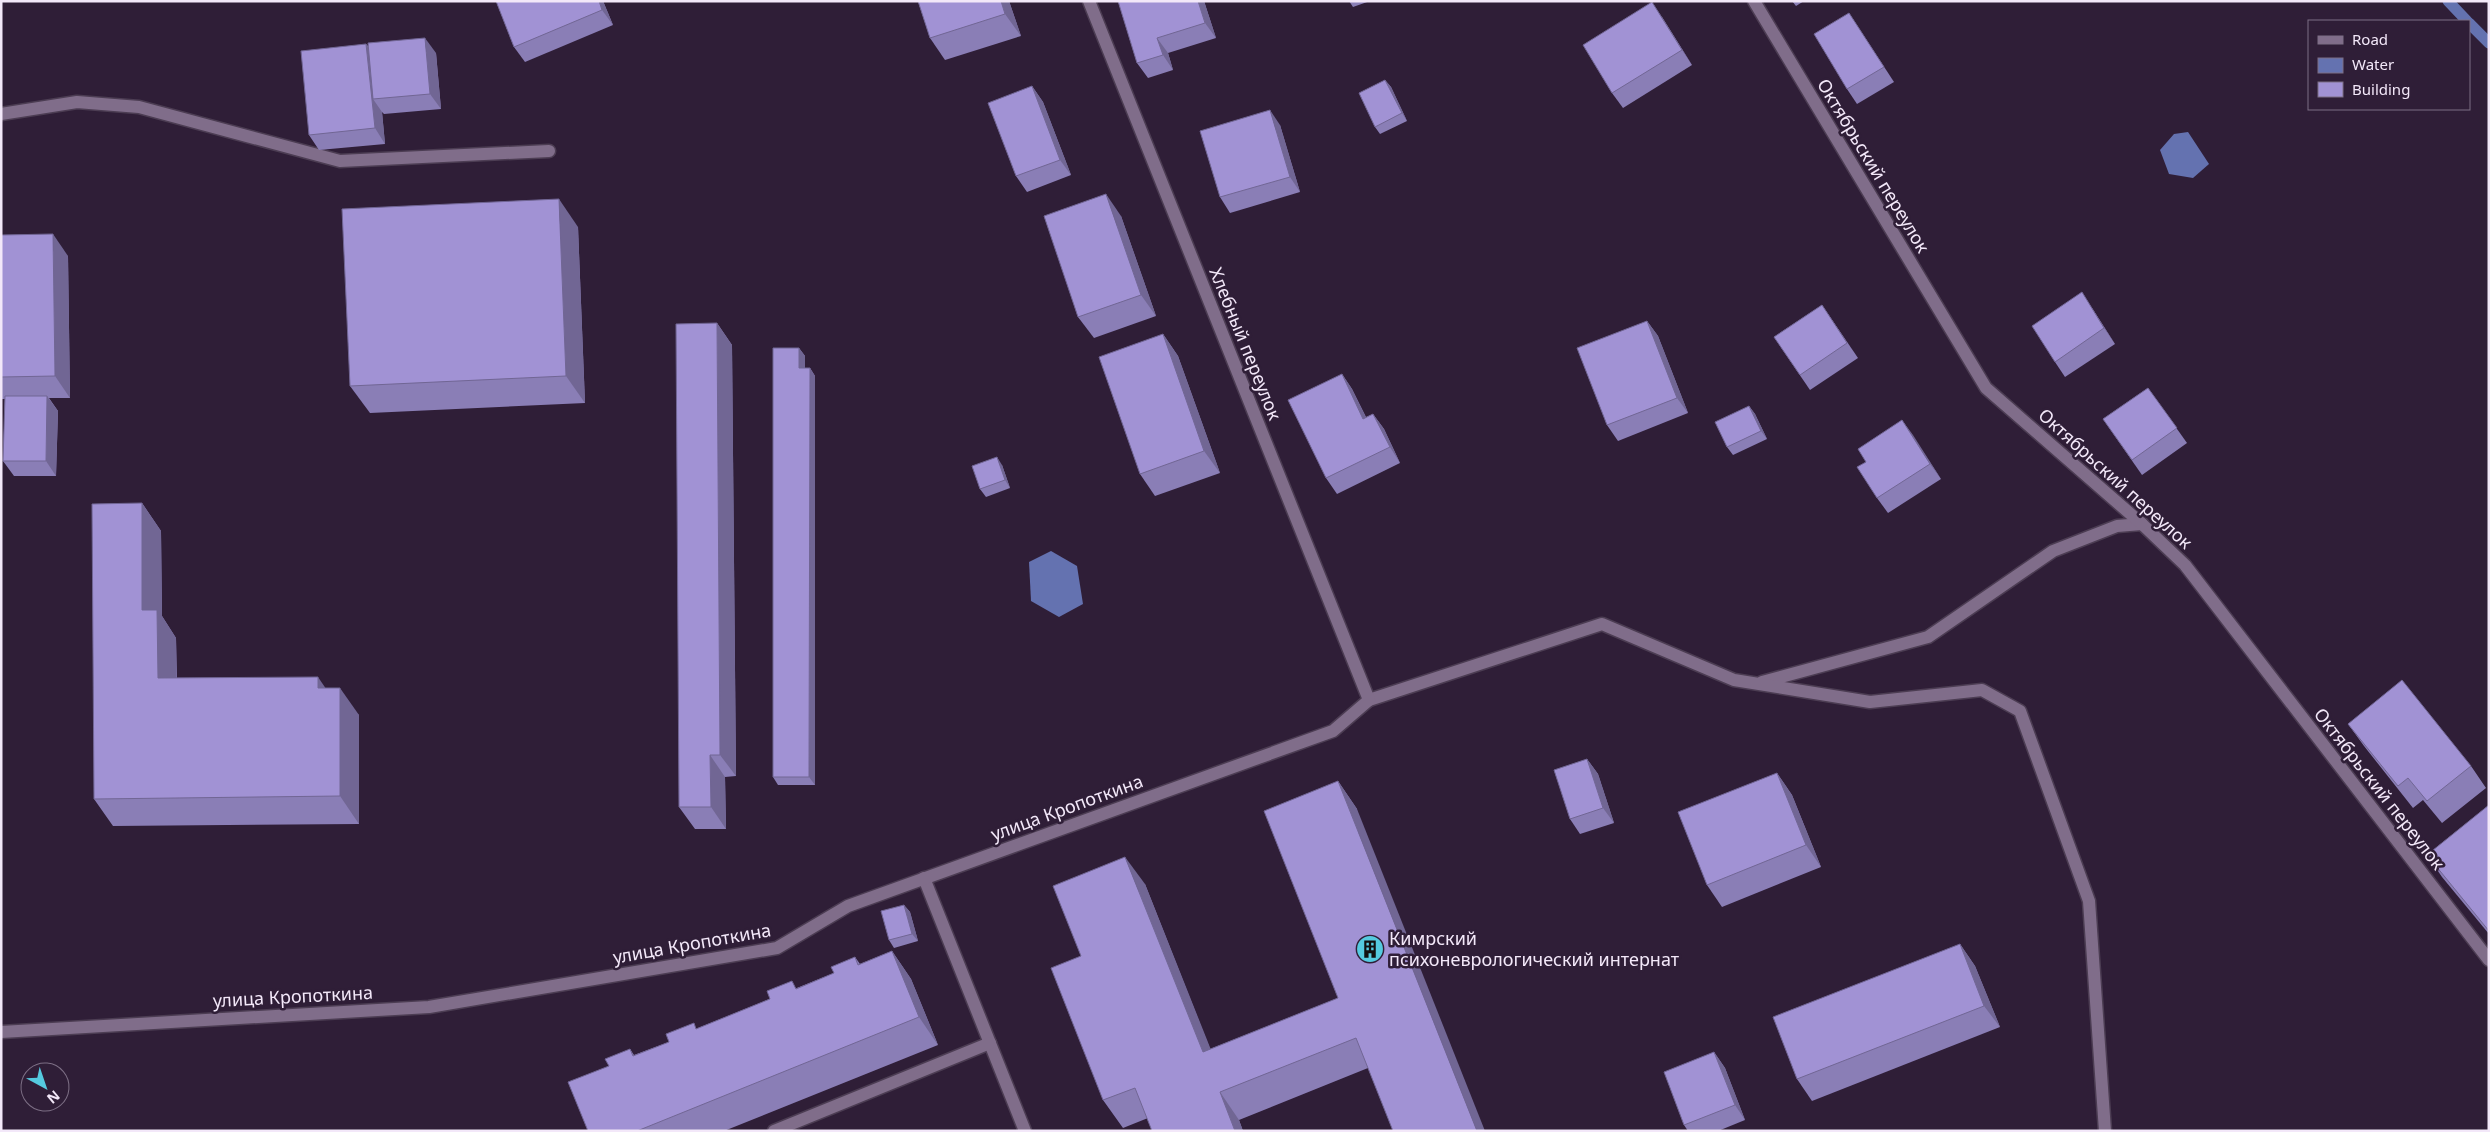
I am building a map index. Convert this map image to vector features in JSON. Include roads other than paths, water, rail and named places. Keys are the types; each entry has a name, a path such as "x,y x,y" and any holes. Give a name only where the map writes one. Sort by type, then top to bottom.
{"street":[{"name":"Хлебный переулок","path":"1089,1 1369,700"},
{"name":"Октябрьский переулок","path":"1754,1 1986,388 2142,524 2185,565 2489,960"},
{"path":"1,114 76,102 139,108 340,161 549,151"},
{"path":"1757,684 1928,636 2053,551 2117,526 2142,524"},
{"path":"1369,700 1602,624 1734,680 1870,702 1982,690 2020,711 2089,901 2105,1131"},
{"name":"улица Кропоткина","path":"1,1032 429,1007 778,948 848,906 1333,730 1369,700"},
{"path":"924,878 1025,1131"},
{"path":"774,1131 990,1043"}],"water":[{"path":"2188,132 2209,164 2193,178 2169,174 2160,150 2174,134"},
{"path":"1051,551 1077,566 1083,604 1059,617 1031,601 1029,562"}],"waterway":[{"path":"2448,1 2466,20"},
{"path":"2470,24 2489,43"}],"place":[{"name":"Кимрский психоневрологический интернат","path":"1370,949"}]}
